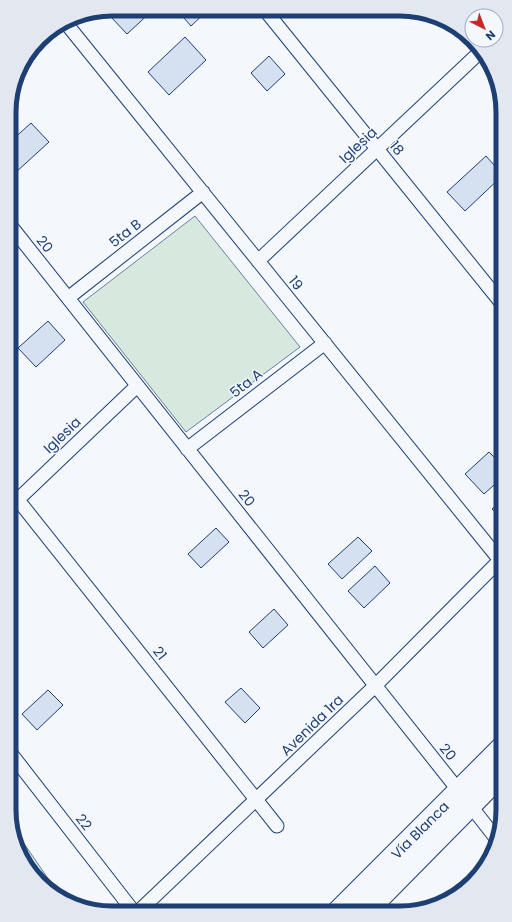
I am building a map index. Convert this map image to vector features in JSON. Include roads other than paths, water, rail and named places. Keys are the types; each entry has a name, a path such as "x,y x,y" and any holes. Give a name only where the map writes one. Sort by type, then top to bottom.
{"highway":[{"name":"Vía Blanca","path":"370,906 464,798 496,756"},
{"name":"Vía Blanca","path":"345,906 464,798 496,777"}],"street":[{"name":"18","path":"270,16 496,296"},
{"name":"19","path":"69,27 496,553"},
{"name":"Iglesia","path":"258,261 477,55"},
{"name":"5ta B","path":"68,298 203,192"},
{"name":"20","path":"16,233 493,835"},
{"name":"5ta A","path":"187,449 325,343"},
{"name":"Iglesia","path":"16,502 137,386"},
{"name":"21","path":"16,506 277,826"},
{"name":"Avenida 1ra","path":"144,906 257,801 496,566"},
{"name":"22","path":"16,760 129,906"}]}
